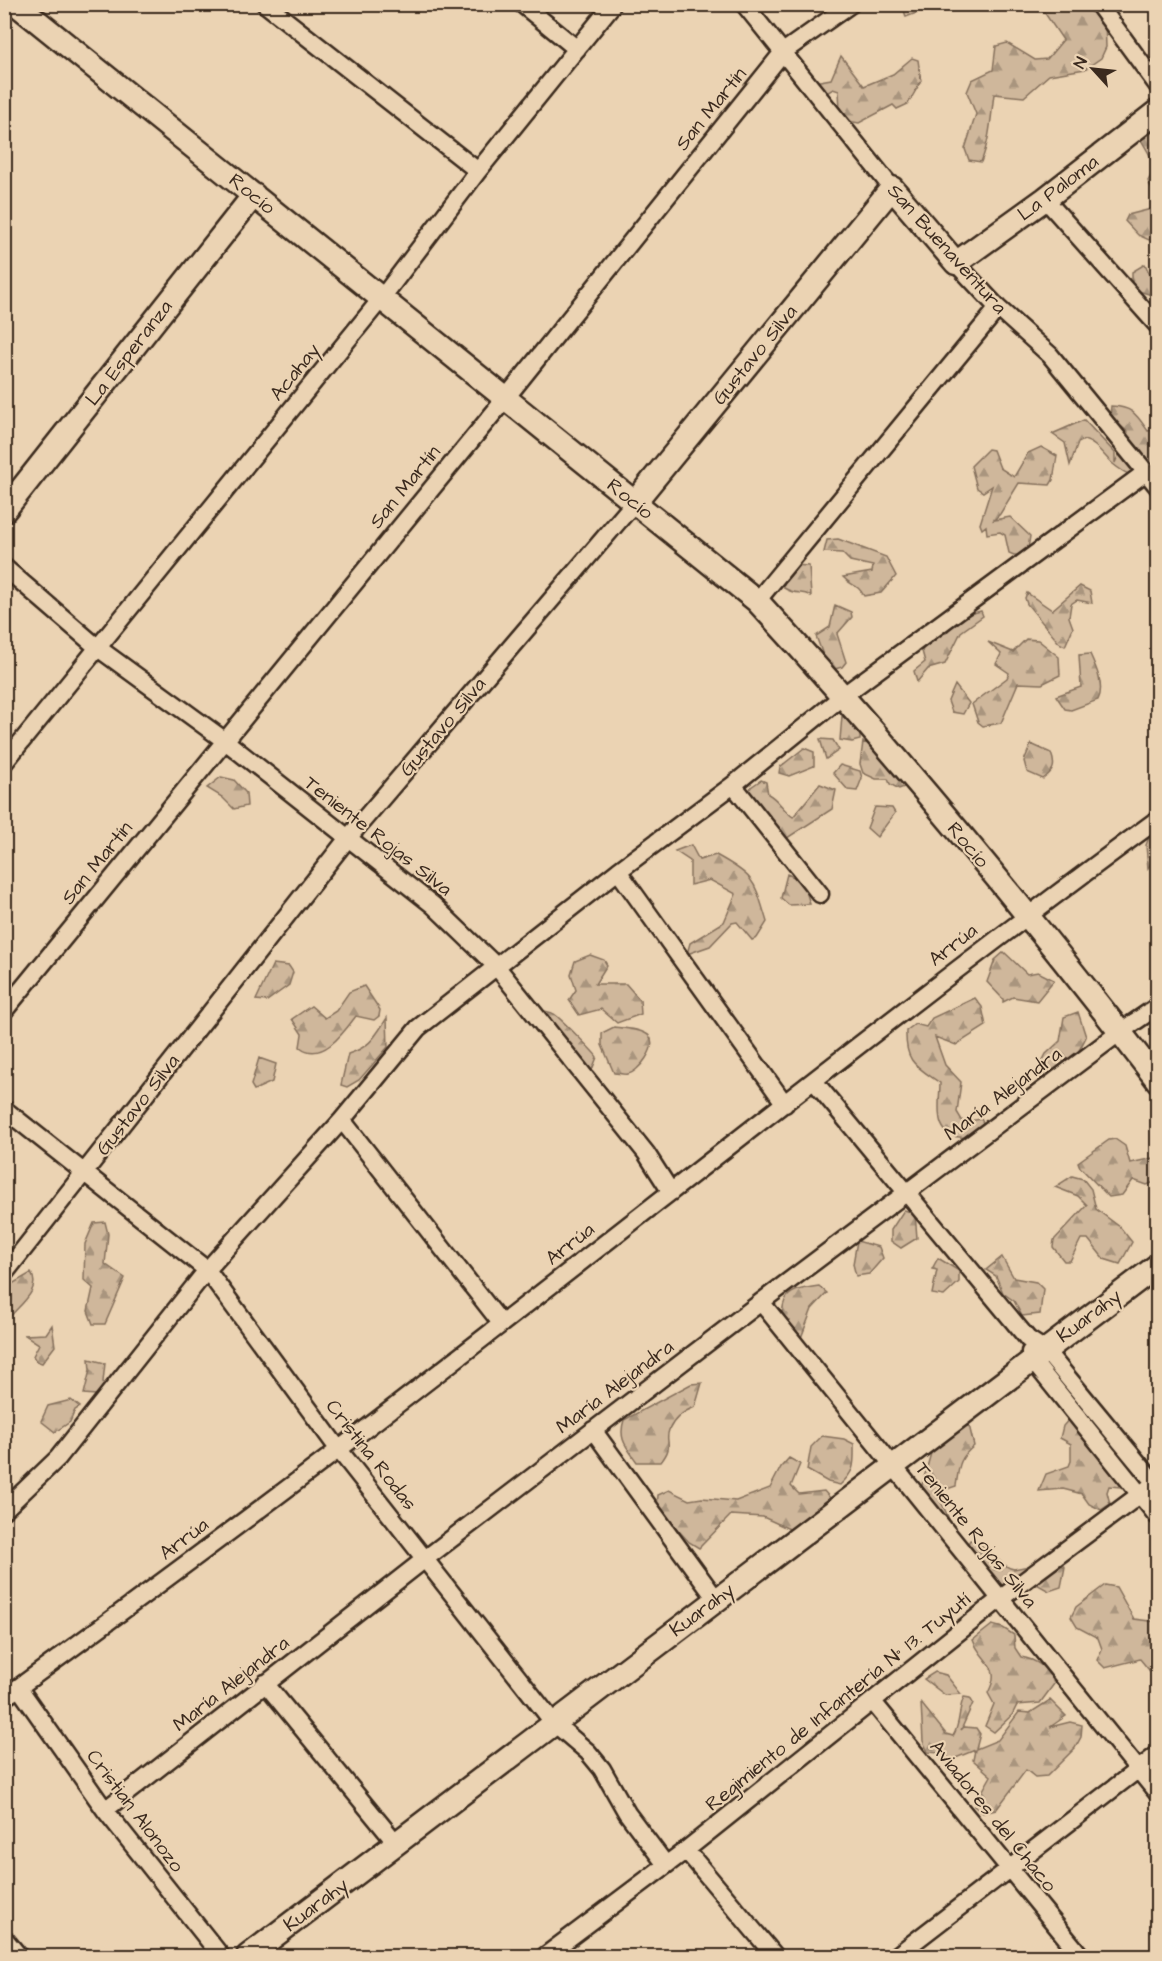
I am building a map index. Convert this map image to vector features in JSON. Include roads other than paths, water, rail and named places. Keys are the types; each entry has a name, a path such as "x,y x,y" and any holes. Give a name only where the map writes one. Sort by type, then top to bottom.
{"street":[{"name":"Rocío","path":"16,4 757,601 844,695 1027,915 1158,1081"},
{"path":"265,4 478,171"},
{"path":"522,4 577,49"},
{"name":"Acahay","path":"4,763 381,299 478,171 613,4"},
{"name":"San Buenaventura","path":"744,4 892,188 956,263 998,308 1050,356 1158,487"},
{"name":"San Martín","path":"4,1011 505,399 783,52 851,4"},
{"path":"1098,4 1158,86"},
{"name":"La Paloma","path":"956,263 1045,199 1158,111"},
{"name":"Gustavo Silva","path":"4,1274 348,838 634,503 892,188"},
{"name":"La Esperanza","path":"4,511 254,195"},
{"path":"1045,199 1158,326"},
{"path":"757,601 998,308"},
{"path":"4,1510 58,1458 207,1270 342,1120 418,1028 618,871 733,785 844,695 1146,472"},
{"name":"Teniente Rojas Silva","path":"4,567 98,648 224,741 433,905 496,966 646,1153 671,1192"},
{"path":"733,785 820,894"},
{"name":"Arrúa","path":"4,1698 339,1450 1027,915 1158,819"},
{"path":"618,871 785,1104"},
{"name":"María Alejandra","path":"105,1809 593,1430 1120,1032 1158,1006"},
{"path":"814,1081 1035,1350 1156,1484"},
{"name":"Cristina Rodas","path":"4,1109 207,1270 339,1450 553,1722 588,1752 602,1769 627,1813 666,1865"},
{"path":"342,1120 501,1323"},
{"name":"Kuarahy","path":"248,1956 893,1465 1035,1350 1158,1265"},
{"name":"Teniente Rojas Silva","path":"761,1302 1158,1794"},
{"path":"1035,1350 1139,1495 1158,1517"},
{"path":"593,1430 716,1599"},
{"name":"Regimiento de Infantería N° 13. Tuyutí","path":"545,1956 686,1850 1000,1599 1156,1484"},
{"path":"265,1683 396,1843"},
{"name":"Cristian Alonozo","path":"19,1688 105,1809 221,1956"},
{"name":"Aviadores del Chaco","path":"873,1702 1081,1956"},
{"path":"896,1956 1158,1754"},
{"path":"686,1850 775,1956"},
{"path":"4,1938 19,1956"}]}
